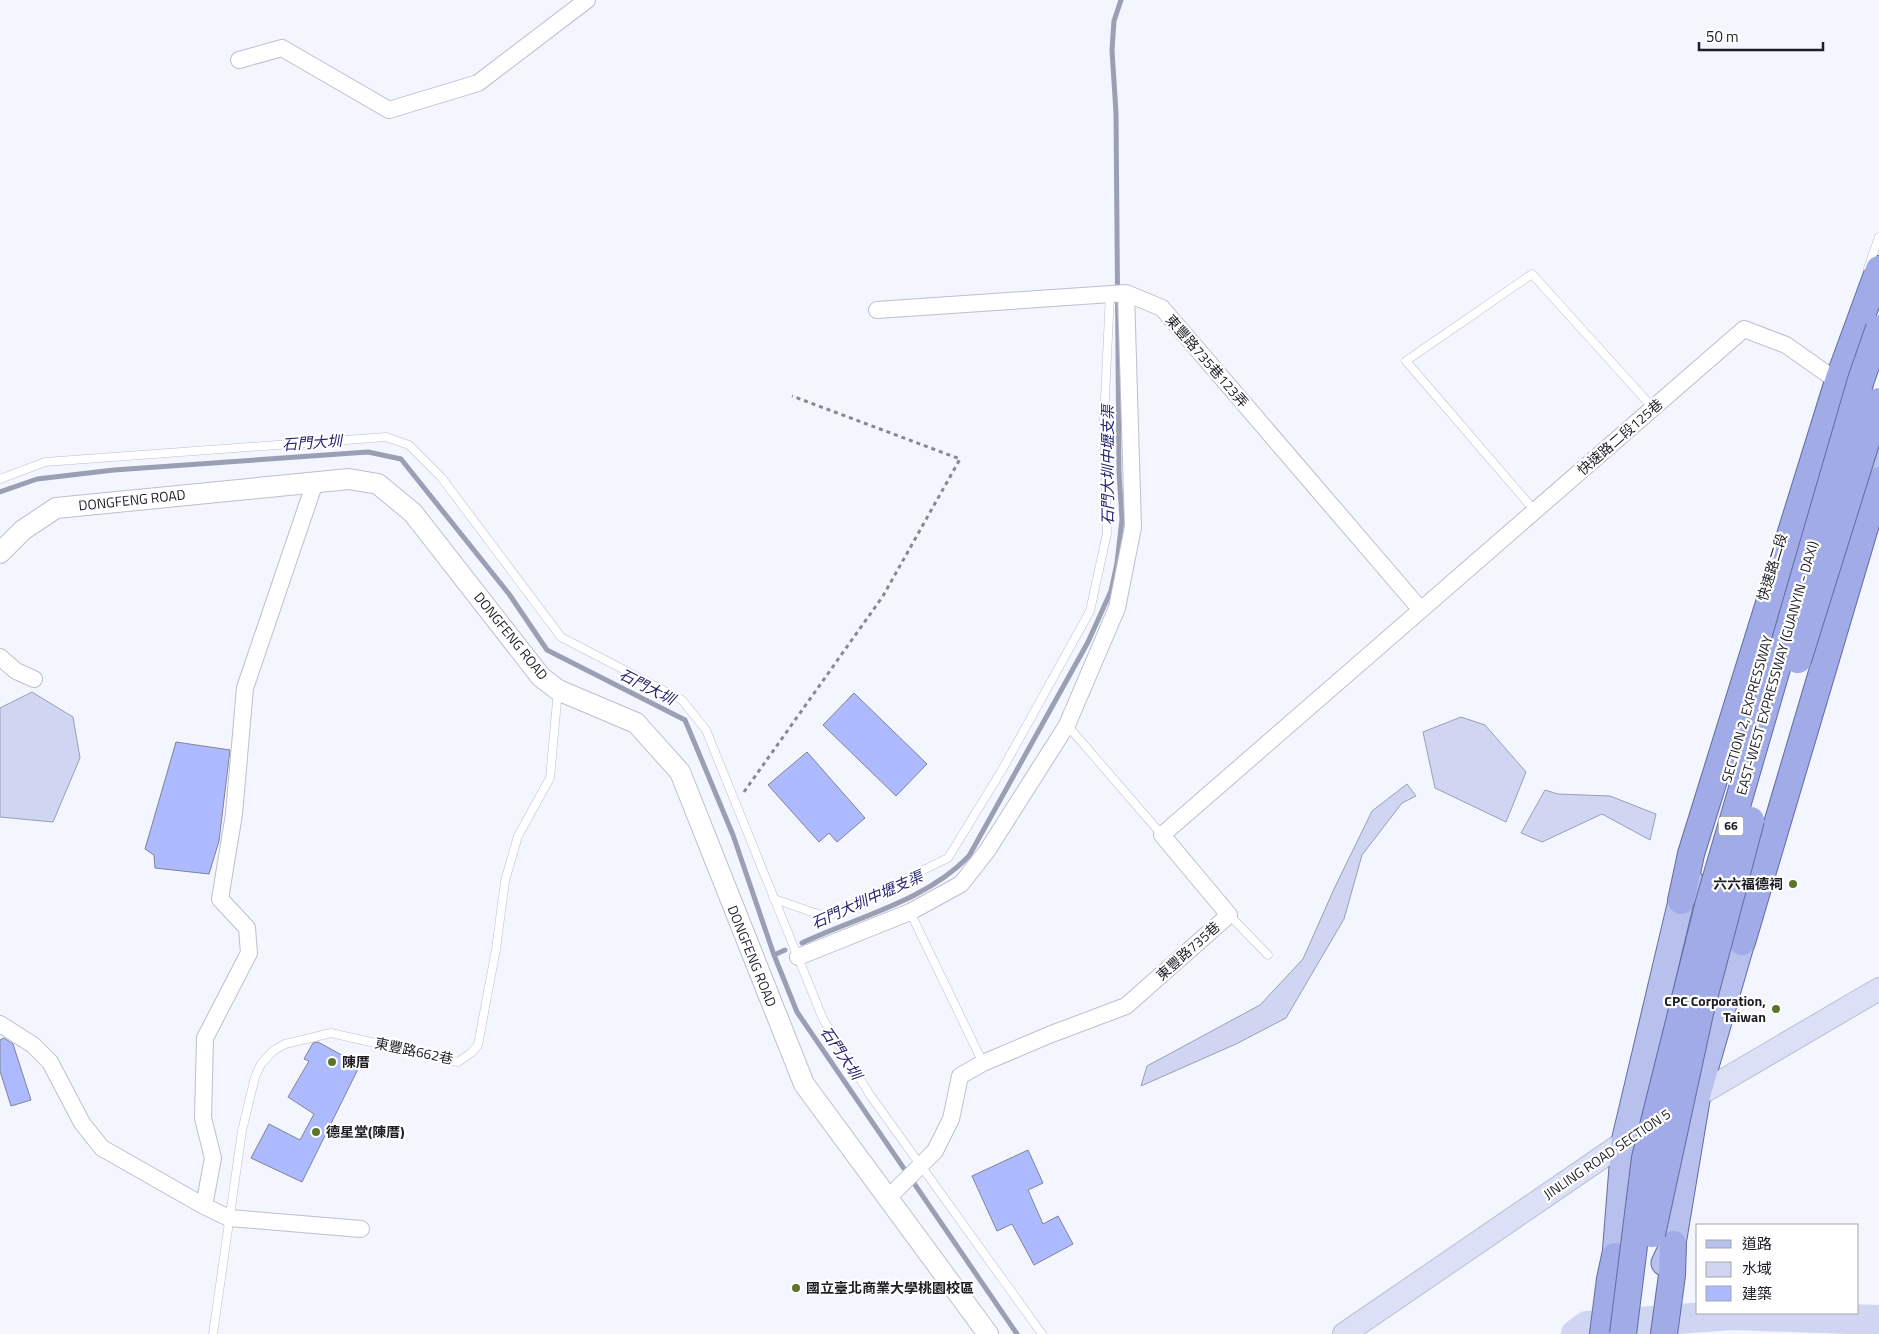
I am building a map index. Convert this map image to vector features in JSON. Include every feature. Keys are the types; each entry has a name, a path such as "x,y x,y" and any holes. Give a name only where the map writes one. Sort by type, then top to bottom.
{"highway":[{"path":"1681,901 1692,854 1839,378 1875,274"},
{"name":"EAST-WEST EXPRESSWAY (GUANYIN - DAXI)","path":"1623,1334 1645,1158 1709,902 1861,380 1879,328"},
{"name":"EAST-WEST EXPRESSWAY (GUANYIN - DAXI)","path":"1637,1334 1656,1213 1700,1013 1768,755 1879,401"},
{"path":"1742,942 1879,480"},
{"path":"1664,1334 1673,1244"},
{"path":"1602,1334 1612,1274"}],"main road":[{"name":"SECTION 2, EXPRESSWAY","path":"1624,1142 1681,901 1699,868 1714,821 1875,274"},
{"name":"66","path":"1673,1244 1698,1094 1742,942 1749,874 1879,447"},
{"name":"JINLING ROAD SECTION 5","path":"1344,1334 1624,1142 1698,1094 1879,989"},
{"name":"66","path":"1614,1334 1612,1274 1624,1142"},
{"path":"1651,1334 1671,1272"}],"street":[{"path":"239,60 282,48 389,110 478,83 587,0"},
{"path":"798,957 910,912 961,884 987,851 1067,725 1117,608 1133,527 1126,293"},
{"name":"東豐路735巷123弄","path":"877,310 1126,293 1162,308 1420,610"},
{"name":"快速路二段125巷","path":"1420,610 1744,329 1786,345 1830,377"},
{"name":"DONGFENG ROAD","path":"0,553 23,530 56,508 349,479 378,484 413,512 540,677 558,690 636,723 680,772 804,1084 988,1334"},
{"path":"204,1206 213,1158 203,1118 205,1038 249,953 247,928 220,899 234,814 245,688 316,482"},
{"path":"1162,835 1420,610"},
{"path":"0,657 16,671 34,679"},
{"name":"東豐路735巷","path":"888,1198 935,1151 950,1119 960,1076 983,1063 1049,1034 1126,1006 1229,914 1162,835"},
{"path":"0,1024 33,1045 50,1062 82,1123 102,1148 204,1206 229,1218 361,1229"}],"lane":[{"path":"1875,274 1879,237"},
{"path":"1535,511 1406,360 1532,274 1653,408"},
{"path":"774,899 827,916 948,858 1002,770 1090,611 1107,533 1104,419 1110,294"},
{"name":"快速路二段","path":"1681,901 1689,840 1819,414"},
{"path":"0,479 45,462 386,437 409,445 441,477 561,637 682,700 706,730 823,1019 870,1095 913,1173 1042,1334"},
{"path":"1784,830 1879,502"},
{"name":"東豐路662巷","path":"213,1334 242,1132 255,1077 262,1064 273,1051 285,1044 331,1032 458,1062 471,1054 478,1045 496,949 505,881 518,836 550,778 558,690"},
{"path":"1067,725 1162,835"},
{"path":"1742,942 1768,886"},
{"path":"910,912 983,1063"},
{"path":"1229,914 1268,955"}],"path":[{"path":"736,803 883,596 960,459 792,396"}],"water":[{"path":"32,692 73,717 80,758 53,822 0,817 0,708"},
{"path":"1461,717 1485,725 1526,772 1506,822 1435,788 1423,732"},
{"path":"1407,784 1416,796 1402,803 1362,855 1344,919 1286,1018 1236,1044 1141,1086 1147,1066 1260,1005 1303,959 1372,811"},
{"path":"1545,790 1558,794 1610,796 1656,814 1650,840 1602,814 1542,842 1521,833"}],"building":[{"path":"854,693 927,764 896,796 823,725"},
{"path":"176,742 230,750 219,841 209,874 155,868 154,855 145,849"},
{"path":"807,752 865,818 837,842 829,833 819,842 768,785"},
{"path":"4,1038 13,1044 31,1100 11,1106 0,1071 0,1040"},
{"name":"德星堂(陳厝)","path":"318,1042 360,1065 302,1182 251,1158 269,1124 300,1140 314,1114 288,1097 309,1061 304,1059 313,1043"},
{"path":"1028,1150 1043,1183 1028,1190 1043,1224 1058,1216 1073,1244 1034,1265 1012,1224 997,1231 972,1176"}],"waterway":[{"name":"石門大圳中壢支渠","path":"802,943 912,896 952,872 969,856 1088,642 1111,591 1117,563 1122,519 1119,473 1116,113 1112,50 1114,21 1121,0"},
{"name":"石門大圳","path":"0,492 37,479 114,470 368,452 401,459 509,594 547,650 685,720 733,835 774,955 797,1012 1017,1334"},
{"name":"石門大圳中壢支渠","path":"774,955 785,950"},
{"path":"1576,1334 1587,1326 1732,1315 1879,1320"}],"place":[{"name":"六六福德祠","path":"1793,884"},
{"name":"CPC Corporation, Taiwan","path":"1776,1009"},
{"name":"陳厝","path":"332,1062"},
{"name":"德星堂(陳厝)","path":"316,1132"},
{"name":"國立臺北商業大學桃園校區","path":"796,1288"}]}
